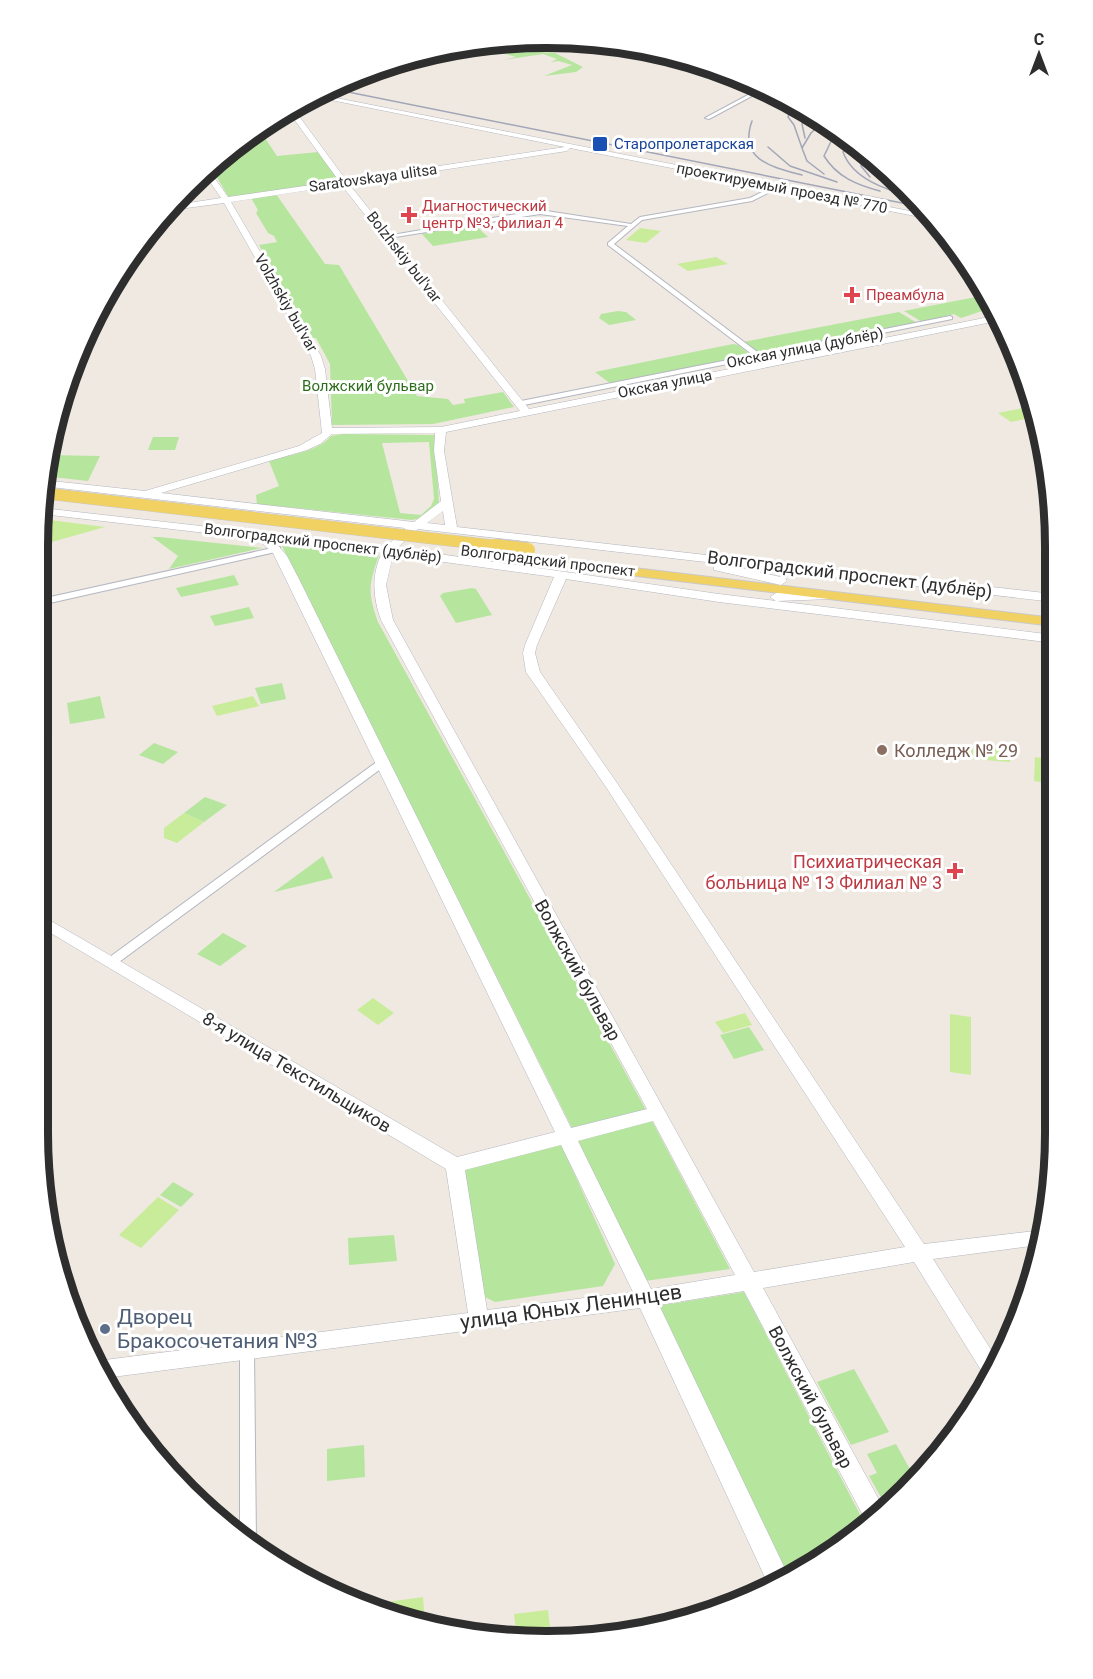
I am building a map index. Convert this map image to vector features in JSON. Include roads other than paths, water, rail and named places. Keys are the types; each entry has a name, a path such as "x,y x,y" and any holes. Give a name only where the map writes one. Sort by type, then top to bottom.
{"main road":[{"name":"проектируемый проезд № 770","path":"328,98 918,215"},
{"name":"Bolzhskiy bul'var","path":"295,116 522,408"},
{"name":"Saratovskaya ulitsa","path":"183,206 579,148"},
{"name":"Volzhskiy bul'var","path":"212,178 316,356 327,431"},
{"path":"975,323 988,315"},
{"name":"Окская улица","path":"327,431 441,430 522,408 603,397 990,319"},
{"path":"422,554 416,548 417,541 427,531 446,528 446,502 440,451 441,430"},
{"path":"121,520 120,512 125,505 144,495 311,445 324,437 327,431"},
{"name":"Волгоградский проспект (дублёр)","path":"52,484 1045,597"},
{"path":"81,515 98,511 106,505 110,499 105,490"},
{"name":"Волгоградский проспект","path":"51,494 527,554 833,596 1045,621"},
{"name":"Волгоградский проспект","path":"50,501 781,581 1045,614"},
{"path":"388,550 400,537 446,502"},
{"name":"Волгоградский проспект (дублёр)","path":"49,512 422,554 561,576 1045,638"},
{"path":"248,534 264,538 277,549 646,1299 776,1575"},
{"name":"Волжский бульвар","path":"388,550 382,561 379,593 388,624 658,1113 872,1509"},
{"name":"Волгоградский проспект (дублёр)","path":"645,550 781,581"},
{"path":"561,576 528,653 533,672 610,783 908,1235 917,1253 988,1364"},
{"name":"Волгоградский проспект (дублёр)","path":"710,596 766,598 833,596"},
{"name":"8-я улица Текстильщиков","path":"48,924 455,1166"},
{"path":"479,1321 455,1166 658,1113"},
{"name":"улица Юных Ленинцев","path":"107,1368 646,1299 917,1253 1033,1238"}],"street":[{"path":"707,118 754,94"},
{"path":"768,364 610,247 612,241 630,225 647,217 752,199 776,187"},
{"path":"388,236 540,212 630,225"},
{"name":"Окская улица (дублёр)","path":"522,408 608,386 950,318"},
{"path":"841,340 867,344"},
{"path":"603,397 608,386"},
{"path":"48,600 277,549"},
{"path":"111,962 382,763"},
{"path":"247,1350 248,1531"}],"railway":[{"path":"344,91 908,204"},
{"path":"790,111 788,117 794,125 802,148"},
{"path":"804,120 802,124 805,138"},
{"path":"752,121 749,134 750,145 760,160 802,175"},
{"path":"802,148 817,128"},
{"path":"832,139 824,156 829,163 848,179 880,191"},
{"path":"768,147 790,166 837,182"},
{"path":"802,148 807,161 824,174"},
{"path":"846,148 843,152 848,162 863,177 897,192"},
{"path":"862,161 861,166 870,177"}],"place":[{"name":"Старопролетарская","path":"600,144"},
{"name":"Диагностический центр №3, филиал 4","path":"409,215"},
{"name":"Преамбула","path":"852,295"},
{"name":"Колледж № 29","path":"882,750"},
{"name":"Психиатрическая больница № 13 Филиал № 3","path":"955,871"},
{"name":"Дворец Бракосочетания №3","path":"105,1329"}]}
